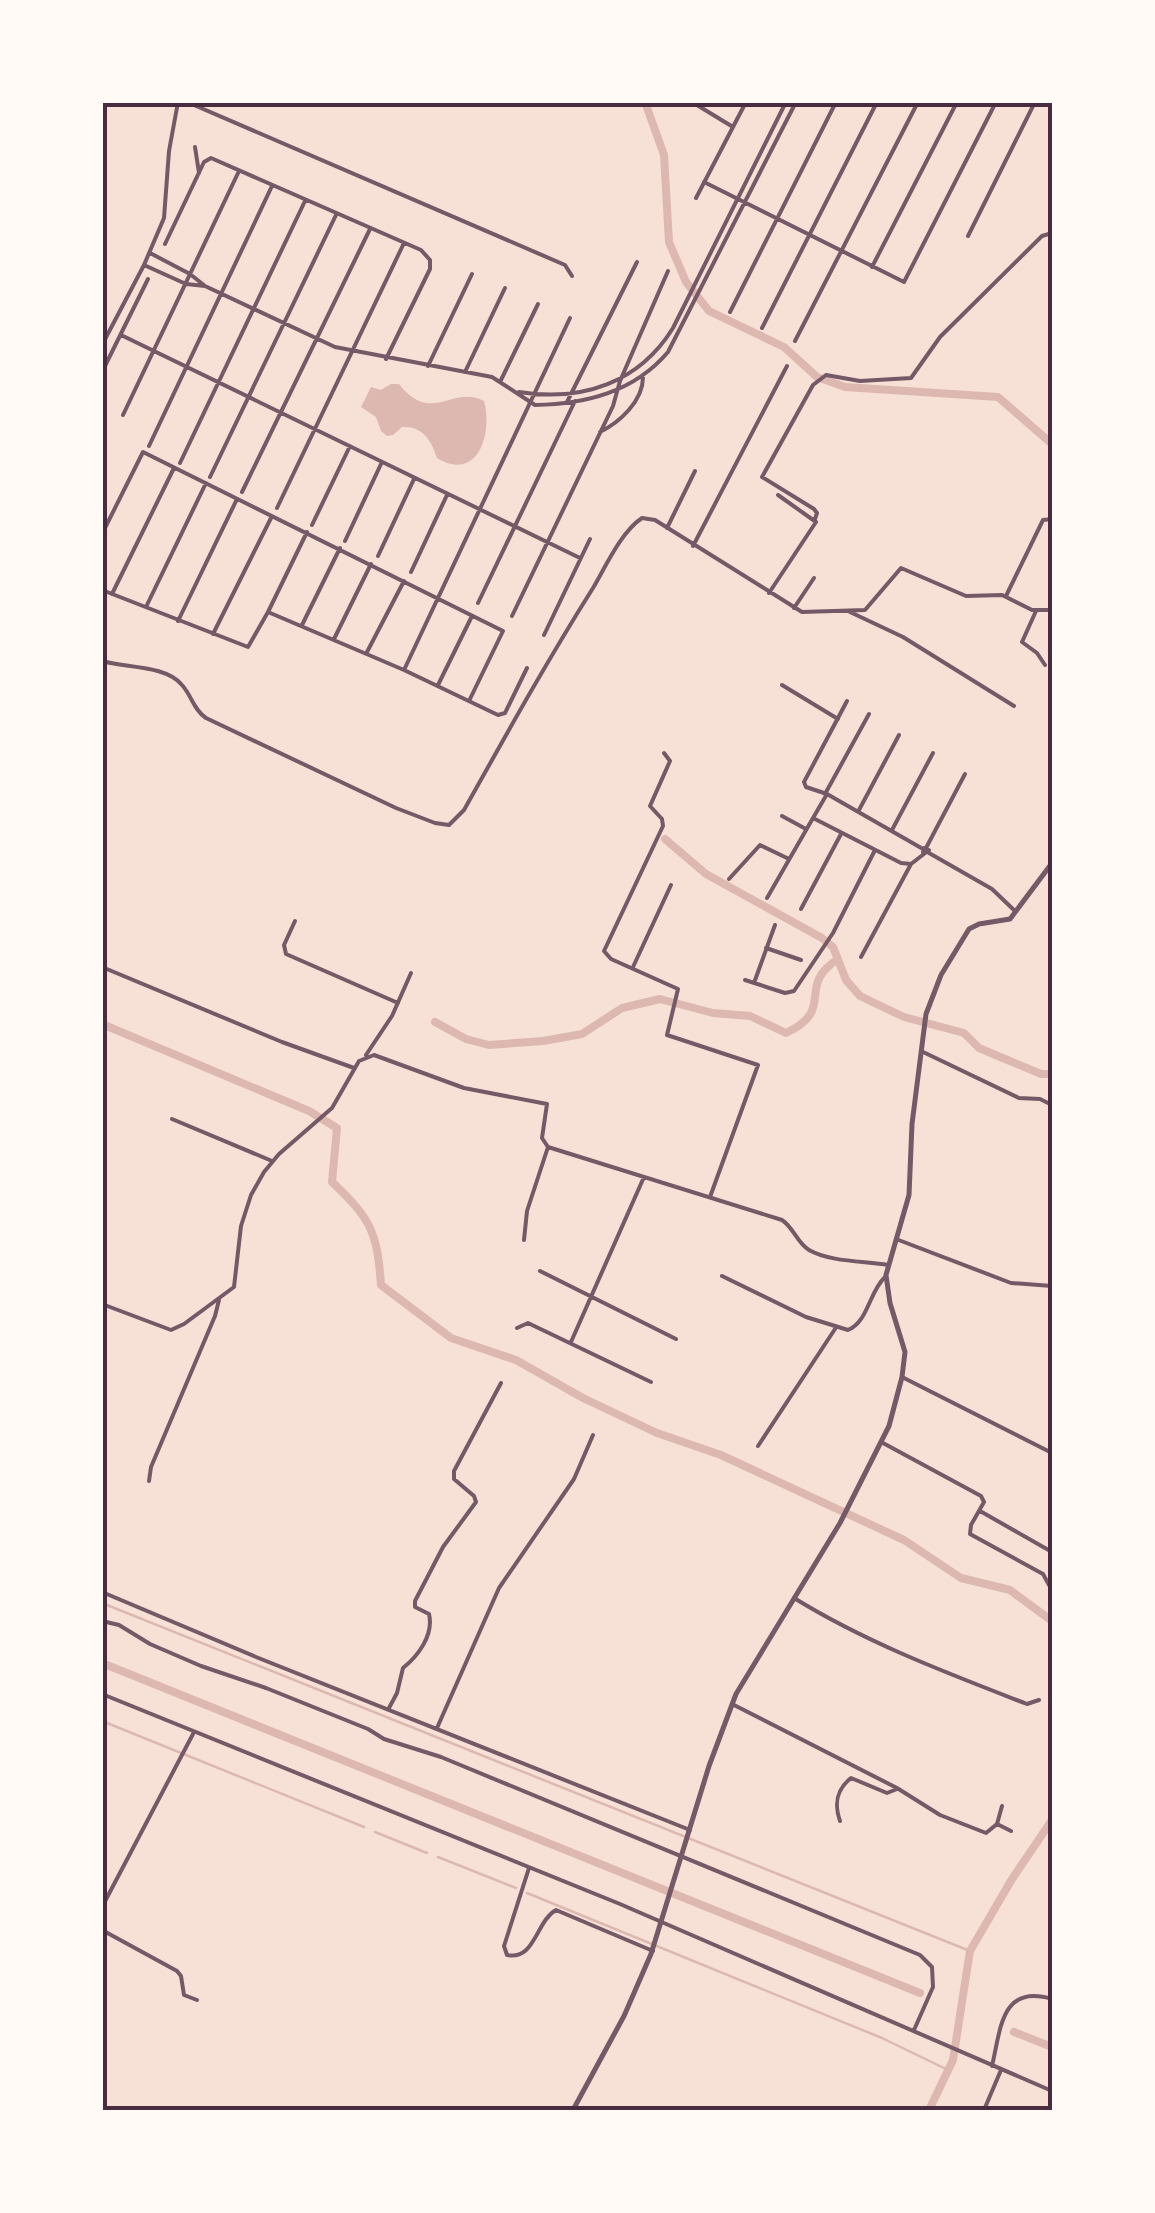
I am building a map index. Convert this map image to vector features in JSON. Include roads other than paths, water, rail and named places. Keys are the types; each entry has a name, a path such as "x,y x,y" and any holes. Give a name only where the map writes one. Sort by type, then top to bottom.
{"street":[{"path":"102,345 164,218 178,102"},
{"path":"187,102 566,264 572,276"},
{"path":"692,102 733,127"},
{"path":"705,109 708,102"},
{"path":"696,198 746,102"},
{"path":"519,392 572,391 620,381 649,360 673,328 786,102"},
{"path":"530,404 575,401 617,392 643,377 668,352 796,102"},
{"path":"730,312 836,102"},
{"path":"762,328 877,102"},
{"path":"796,342 918,102"},
{"path":"872,267 957,102"},
{"path":"704,182 900,281 908,277 996,102"},
{"path":"968,236 1034,102"},
{"path":"195,147 200,173"},
{"path":"165,244 204,162 211,158 404,243 427,255 430,269 386,359"},
{"path":"123,416 240,170"},
{"path":"149,446 272,186"},
{"path":"180,463 305,200"},
{"path":"210,477 336,214"},
{"path":"242,492 370,229"},
{"path":"769,593 815,519 814,509 762,477 813,385 822,376 860,381 911,378 940,337 1042,236 1052,233"},
{"path":"277,508 404,243"},
{"path":"712,248 719,252"},
{"path":"150,253 221,294 352,352 502,380 530,404"},
{"path":"567,402 637,262"},
{"path":"144,265 186,284 205,286"},
{"path":"512,616 600,432 668,271"},
{"path":"428,366 472,274"},
{"path":"102,372 148,279"},
{"path":"465,372 505,288"},
{"path":"502,380 538,304"},
{"path":"404,670 570,318"},
{"path":"673,328 680,332"},
{"path":"121,334 580,558"},
{"path":"693,546 787,366"},
{"path":"600,432 622,418 639,394 643,377"},
{"path":"478,604 575,401"},
{"path":"312,525 350,446"},
{"path":"102,534 143,452 503,631 470,701"},
{"path":"345,541 382,462"},
{"path":"112,594 174,468"},
{"path":"667,528 695,472"},
{"path":"378,556 415,478"},
{"path":"146,608 206,483"},
{"path":"411,572 448,494"},
{"path":"778,495 815,519"},
{"path":"178,621 238,498"},
{"path":"102,515 110,519"},
{"path":"213,634 272,516"},
{"path":"102,661 169,675 182,684 194,707 206,718 384,802 434,823 449,825 464,810 550,655 638,520 646,518 667,528 794,608 812,614 850,612 871,605 900,568 966,596 1006,596 1036,611 1052,610"},
{"path":"1006,596 1043,520 1052,519"},
{"path":"102,590 248,647 307,532"},
{"path":"544,635 590,539"},
{"path":"302,626 340,548"},
{"path":"334,639 371,564"},
{"path":"794,608 814,578"},
{"path":"366,654 404,581"},
{"path":"1036,611 1022,642 1045,665"},
{"path":"268,612 498,715 505,713 527,668"},
{"path":"850,612 902,637 1014,706"},
{"path":"438,685 472,616"},
{"path":"782,685 838,719"},
{"path":"847,701 804,782 806,787 892,830 992,890 1017,912"},
{"path":"767,898 869,714"},
{"path":"858,811 899,735"},
{"path":"892,830 933,752"},
{"path":"664,753 670,761 650,806 663,826 604,946 606,956 678,989 667,1035 758,1066 710,1197"},
{"path":"861,956 910,864 925,851 966,774"},
{"path":"782,816 806,829"},
{"path":"813,818 910,864"},
{"path":"801,909 841,833"},
{"path":"730,879 760,846 789,859"},
{"path":"745,980 790,994 822,951 875,850"},
{"path":"574,2110 624,2016 654,1946 732,1704 850,1506 882,1443 902,1378 905,1352 886,1276 909,1195 912,1124 926,1014 941,975 969,928 1006,921 1017,912 1052,863"},
{"path":"632,967 671,886"},
{"path":"294,921 284,945 286,954 398,1003"},
{"path":"754,983 774,924"},
{"path":"766,948 800,960"},
{"path":"102,968 354,1068"},
{"path":"102,1304 170,1330 230,1292 237,1281 244,1216 251,1195 272,1162 332,1108 398,1003 411,973"},
{"path":"921,1051 1019,1098 1040,1099 1052,1105"},
{"path":"366,1056 382,1057 464,1088 548,1104 542,1138 548,1147 782,1220 811,1251 888,1265"},
{"path":"172,1119 272,1162"},
{"path":"524,1240 527,1211 548,1147"},
{"path":"571,1342 644,1177"},
{"path":"896,1238 1012,1283 1052,1286"},
{"path":"540,1271 676,1339"},
{"path":"722,1276 806,1318 836,1327 856,1327 876,1285 886,1276"},
{"path":"149,1481 151,1467 219,1300"},
{"path":"516,1328 528,1322 651,1382"},
{"path":"758,1446 836,1327"},
{"path":"902,1378 1052,1453"},
{"path":"389,1708 402,1668 416,1658 430,1628 429,1614 415,1607 415,1601 443,1547 476,1502 454,1479 454,1470 501,1383"},
{"path":"437,1728 499,1588 574,1479 593,1435"},
{"path":"882,1443 974,1491 983,1499 970,1530 973,1537 1043,1574 1049,1585"},
{"path":"980,1511 1052,1552"},
{"path":"102,1592 689,1835"},
{"path":"794,1598 837,1624 918,1660 1027,1704 1039,1700"},
{"path":"102,1621 119,1625 150,1644 202,1666 230,1673 368,1729 384,1740 442,1757 683,1855 927,1960 934,1974 933,1987 914,2030"},
{"path":"102,1694 530,1866 1052,2092"},
{"path":"732,1704 898,1788 940,1815 978,1830 991,1832 998,1824 1002,1806"},
{"path":"102,1907 194,1732"},
{"path":"840,1821 837,1798 851,1778 887,1793 898,1788"},
{"path":"998,1824 1011,1831"},
{"path":"530,1866 504,1946 507,1955 517,1957 524,1953 546,1916 556,1910 654,1946"},
{"path":"102,1930 178,1972 184,1995 196,2000"},
{"path":"992,2066 999,2032 1014,2002 1022,1995 1052,1999"},
{"path":"984,2110 1001,2070"}],"waterway":[{"path":"645,102 664,155 669,242 686,282 709,311 784,347 817,377 845,387 998,397 1052,444"},
{"path":"665,839 706,874 822,938 833,947 846,980 860,996 904,1017 964,1033 979,1048 1041,1074 1052,1074"},
{"path":"435,1022 466,1039 489,1045 543,1041 582,1034 622,1008 660,999 713,1013 750,1016 786,1033 810,1015 819,979 838,959"},
{"path":"102,1024 309,1111 337,1128 332,1182 370,1227 381,1285 451,1338 516,1360 657,1433 721,1455 904,1540 961,1578 1010,1590 1052,1621"},
{"path":"102,1603 970,1951"},
{"path":"102,1663 920,1993"},
{"path":"102,1721 364,1827"},
{"path":"929,2110 953,2060 970,1951 1052,1820"},
{"path":"375,1832 427,1853"},
{"path":"438,1857 516,1888"},
{"path":"527,1893 882,2038 948,2070"},
{"path":"1014,2032 1052,2047"}]}
